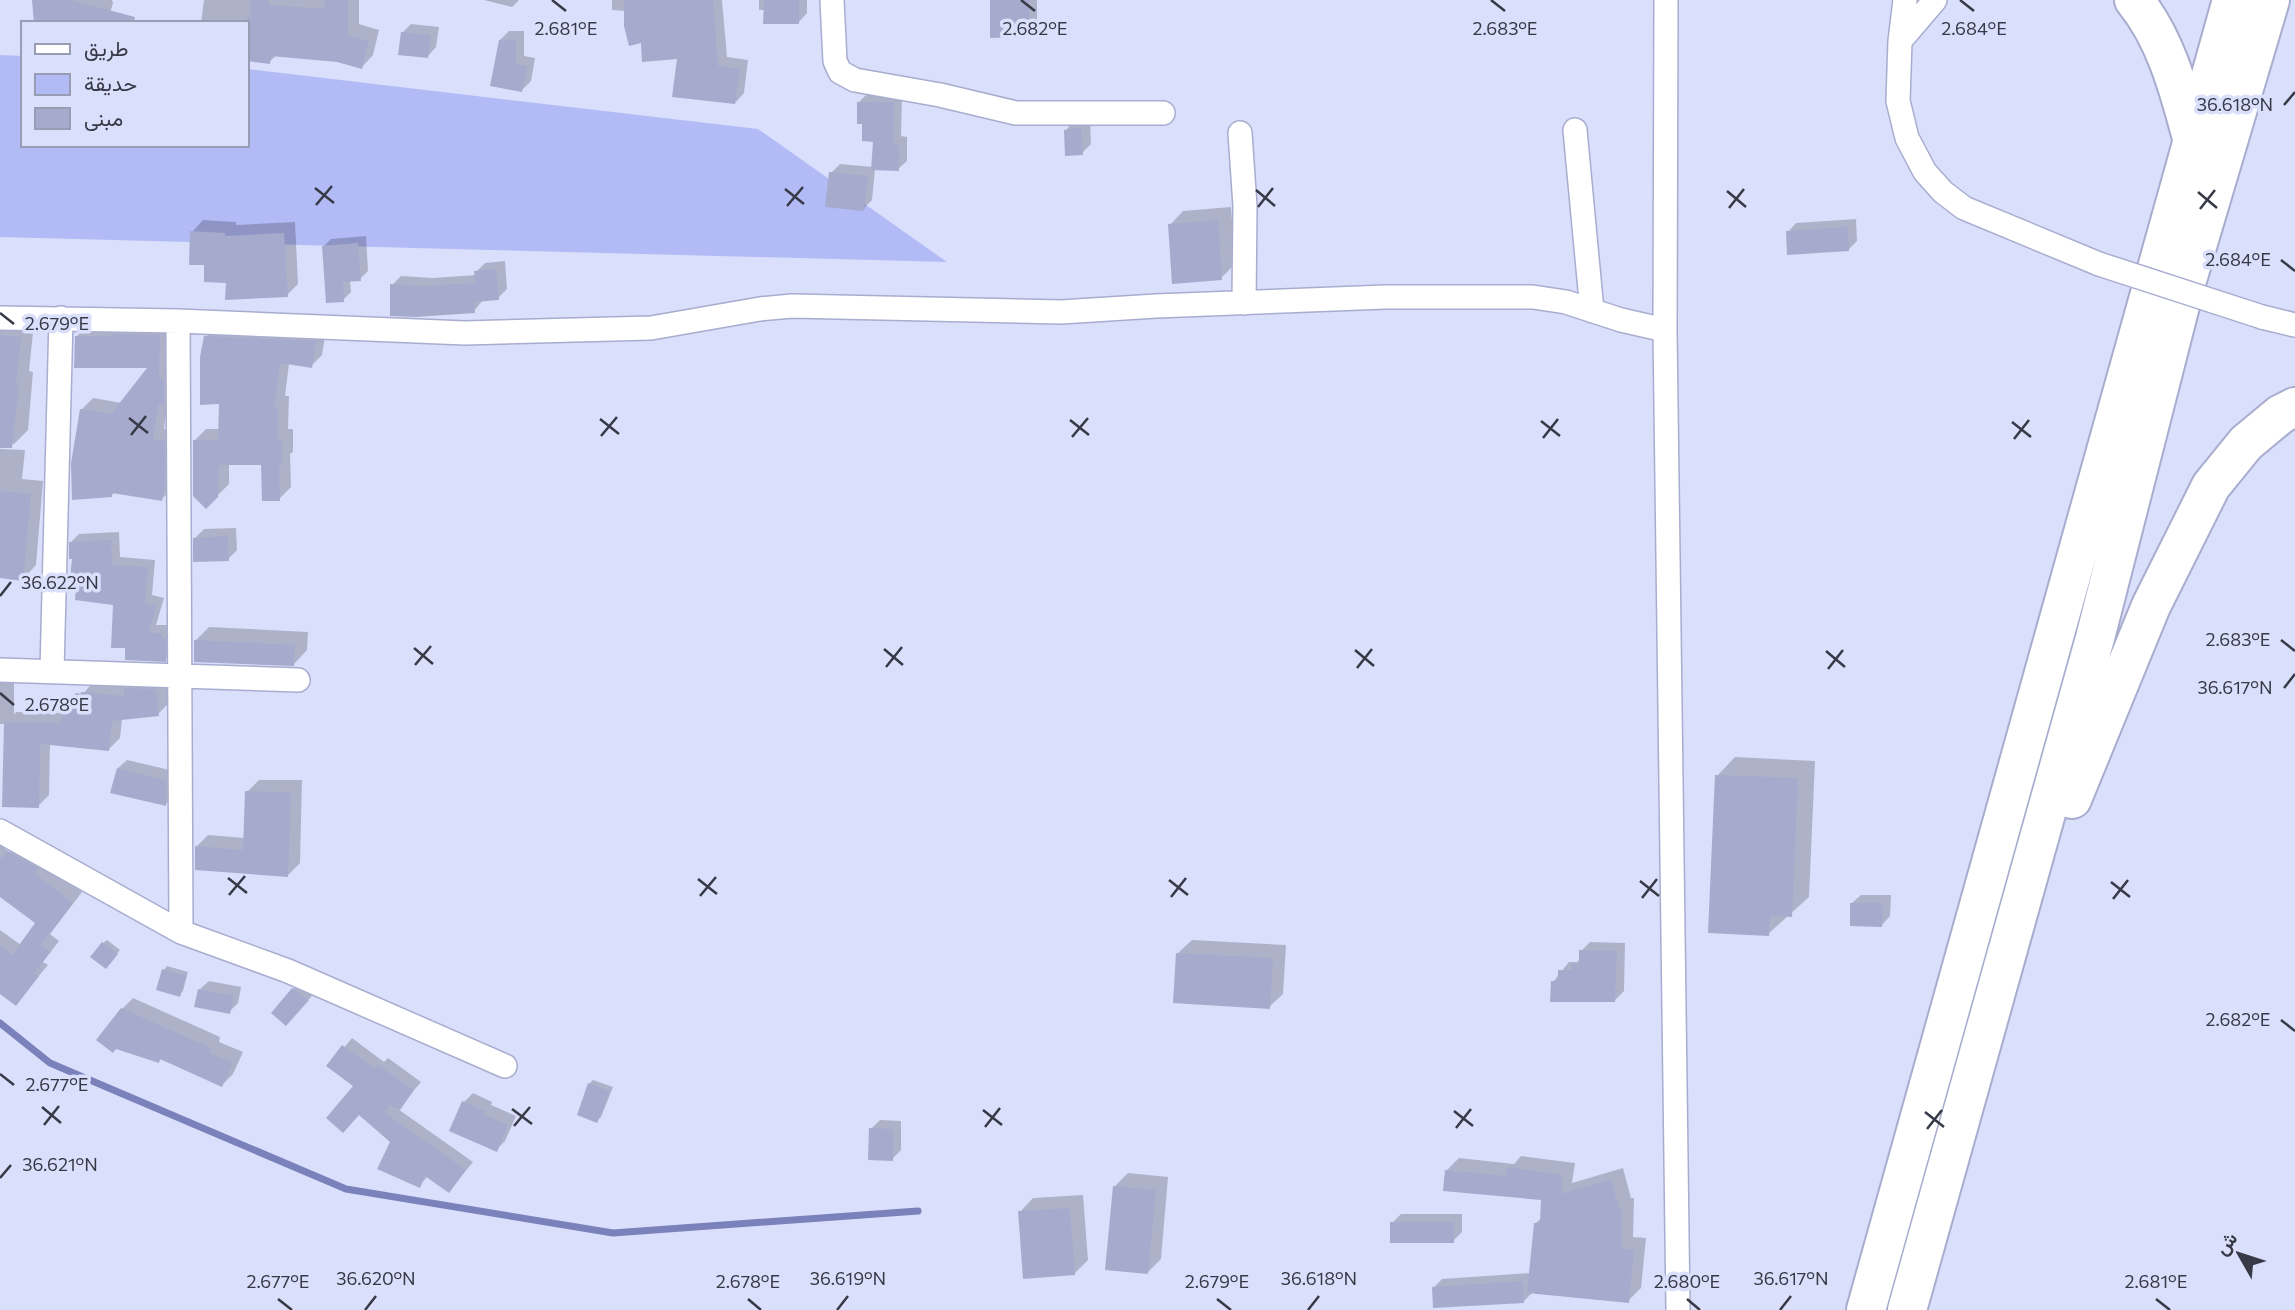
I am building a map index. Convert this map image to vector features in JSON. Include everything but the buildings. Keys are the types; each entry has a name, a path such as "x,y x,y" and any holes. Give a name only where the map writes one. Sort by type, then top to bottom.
{"highway":[{"path":"2134,0 2147,16 2175,75 2192,138"},
{"path":"1866,1310 2232,0"},
{"path":"1907,1310 2095,638 2184,290 2270,0"},
{"path":"2003,970 2151,606 2211,486 2246,443 2281,414 2295,407"}],"street":[{"path":"832,0 835,61 841,72 855,80 940,95 1016,113 1163,113"},
{"path":"1666,0 1665,330 1678,1310"},
{"path":"1905,0 1900,41 1898,101 1907,138 1926,172 1943,192 1964,208 2099,264 2262,317 2295,325"},
{"path":"1900,41 1935,0"},
{"path":"1575,130 1592,311"},
{"path":"1240,133 1245,206 1244,303"},
{"path":"0,318 178,321 466,333 651,328 792,306 1061,312 1385,298 1533,297 1566,302 1665,330"},
{"path":"52,671 61,318"},
{"path":"178,321 181,932"},
{"path":"0,670 298,680"},
{"path":"0,831 181,932 288,971 505,1066"}],"green space":[{"path":"0,55 21,56 21,147 248,147 248,69 758,129 947,262 0,237"}],"waterway":[{"path":"0,1023 50,1063 346,1189 613,1233 918,1211"}]}
